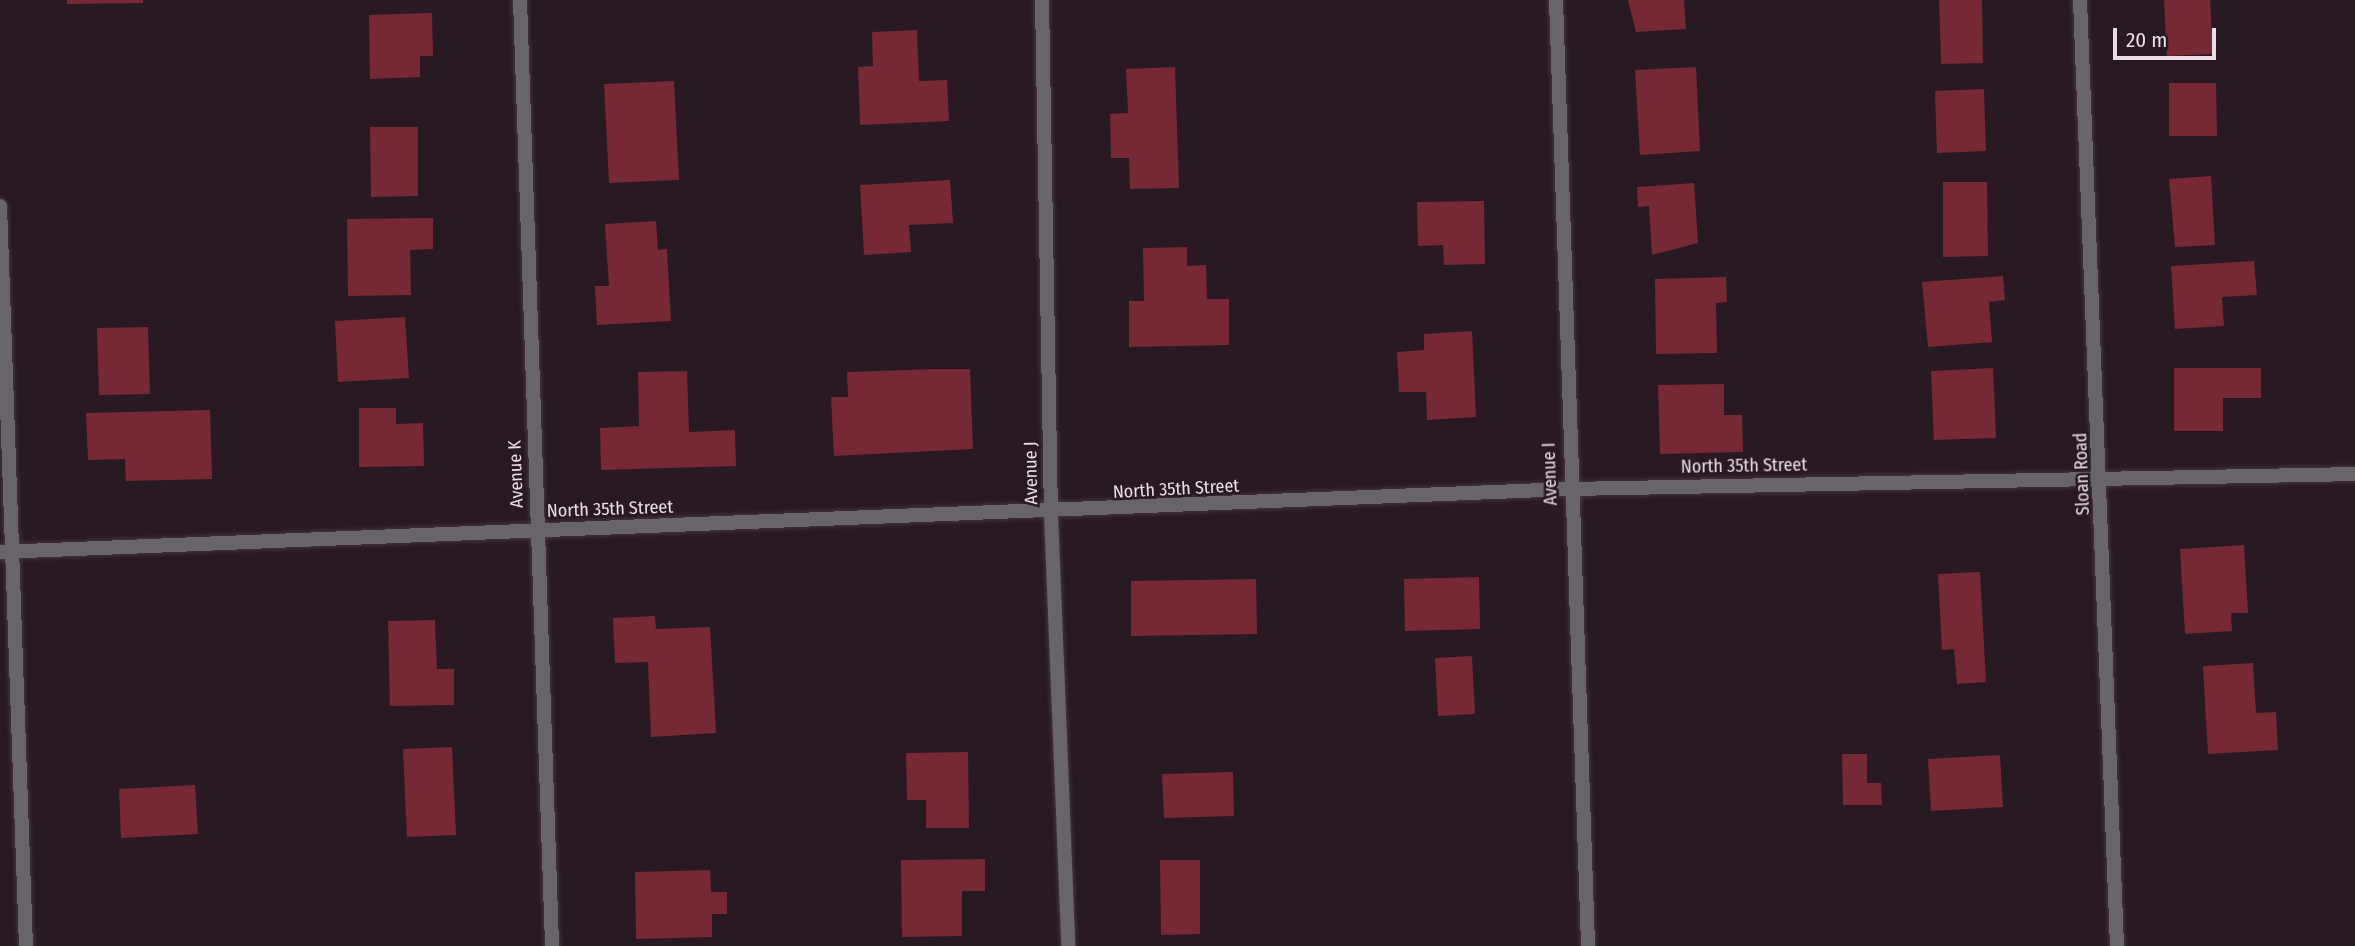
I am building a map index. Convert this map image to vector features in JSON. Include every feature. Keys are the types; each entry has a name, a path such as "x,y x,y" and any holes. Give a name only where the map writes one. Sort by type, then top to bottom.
{"street":[{"name":"Avenue K","path":"520,0 552,946"},
{"name":"Avenue J","path":"1042,0 1051,514 1068,946"},
{"name":"Avenue I","path":"1556,0 1570,489 1588,946"},
{"name":"Sloan Road","path":"2080,0 2102,479 2117,946"},
{"path":"0,206 6,552 26,946"},
{"name":"North 35th Street","path":"6,552 1051,514 1570,489 2355,474"}],"building":[{"path":"67,0 143,0 143,3 67,4"},
{"path":"1628,0 1684,0 1686,29 1636,32"},
{"path":"1939,0 1982,0 1983,63 1941,64"},
{"path":"2164,0 2210,0 2213,54 2167,56"},
{"path":"432,13 433,56 420,56 420,77 370,79 369,15"},
{"path":"917,30 919,81 947,80 949,121 860,125 858,67 873,66 872,32"},
{"path":"1175,67 1179,188 1130,189 1129,158 1111,158 1110,114 1128,113 1126,69"},
{"path":"1696,67 1700,151 1640,155 1635,70"},
{"path":"674,81 679,180 609,183 604,84"},
{"path":"2169,83 2216,83 2217,136 2169,136"},
{"path":"1984,89 1986,151 1937,153 1935,91"},
{"path":"370,127 418,127 418,196 371,197"},
{"path":"2211,176 2215,245 2175,247 2169,179"},
{"path":"950,180 953,223 909,225 911,252 864,255 860,185"},
{"path":"1943,182 1987,182 1988,256 1943,257"},
{"path":"1694,183 1698,243 1652,255 1649,206 1638,207 1637,187"},
{"path":"1484,201 1485,264 1444,265 1443,245 1418,246 1417,202"},
{"path":"433,218 433,249 410,250 411,295 348,296 347,219"},
{"path":"656,221 658,250 667,249 671,321 597,325 595,286 609,286 605,224"},
{"path":"1187,247 1187,266 1206,265 1207,299 1229,299 1229,345 1129,347 1129,301 1144,301 1143,248"},
{"path":"2254,261 2257,295 2222,297 2224,326 2175,329 2171,266"},
{"path":"2003,276 2005,300 1989,302 1992,342 1928,347 1922,282"},
{"path":"1726,277 1727,302 1716,303 1717,353 1656,354 1655,279"},
{"path":"405,317 409,378 338,382 335,321"},
{"path":"148,327 150,394 99,395 97,328"},
{"path":"1472,331 1476,417 1427,420 1426,392 1399,392 1397,352 1424,350 1424,334"},
{"path":"1993,368 1996,438 1934,440 1931,371"},
{"path":"2174,368 2261,368 2261,398 2223,398 2223,431 2174,431"},
{"path":"970,369 973,449 834,456 831,397 848,397 847,372"},
{"path":"687,371 689,432 735,430 736,466 601,470 600,428 639,426 638,372"},
{"path":"1724,384 1724,415 1742,415 1743,452 1660,454 1658,385"},
{"path":"359,408 396,408 396,424 423,423 424,466 359,467"},
{"path":"210,410 212,479 126,481 125,459 88,460 86,413"},
{"path":"2244,545 2248,613 2231,613 2232,631 2185,634 2180,549"},
{"path":"1980,572 1986,682 1957,684 1954,649 1942,650 1938,574"},
{"path":"1479,577 1480,629 1405,631 1404,579"},
{"path":"1256,579 1257,634 1131,636 1131,581"},
{"path":"655,616 656,629 710,627 716,733 651,737 648,662 615,663 613,618"},
{"path":"435,620 437,669 454,669 454,705 390,706 388,621"},
{"path":"1472,656 1475,714 1438,716 1435,658"},
{"path":"2253,663 2256,713 2276,712 2278,750 2208,754 2203,666"},
{"path":"452,747 456,835 407,837 403,749"},
{"path":"968,752 969,828 926,828 926,800 907,800 906,753"},
{"path":"1842,754 1867,754 1867,783 1881,783 1882,805 1843,805"},
{"path":"2000,755 2003,807 1931,811 1928,759"},
{"path":"1233,772 1234,816 1164,818 1162,774"},
{"path":"195,785 198,834 121,838 119,789"},
{"path":"985,859 985,891 962,891 962,936 902,937 901,860"},
{"path":"1160,860 1200,860 1200,934 1161,935"},
{"path":"710,870 711,892 727,892 727,914 712,914 712,937 636,939 635,872"}]}
